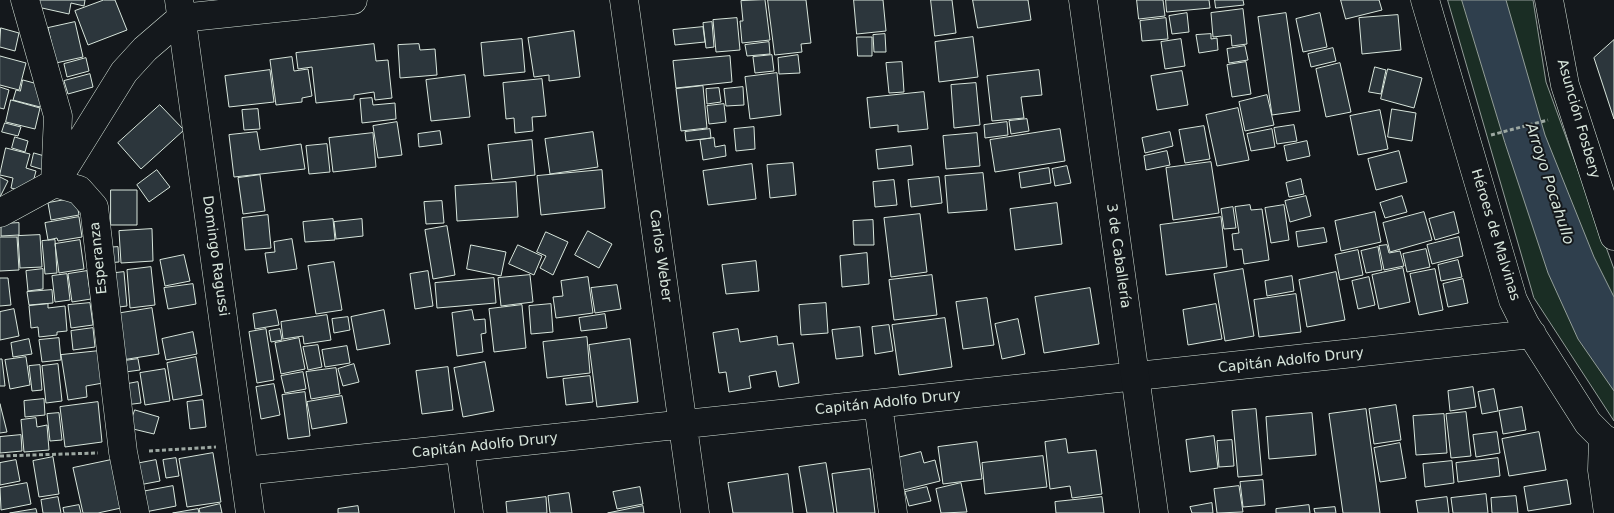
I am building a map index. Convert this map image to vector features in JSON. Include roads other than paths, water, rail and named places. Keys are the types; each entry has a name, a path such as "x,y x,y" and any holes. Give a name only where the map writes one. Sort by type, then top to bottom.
{"street":[{"path":"25,0 58,116 55,183"},
{"path":"0,213 55,183 124,72 180,9 353,0"},
{"name":"Carlos Weber","path":"624,0 695,513"},
{"name":"3 de Caballería","path":"1083,0 1154,513"},
{"name":"Héroes de Malvinas","path":"1425,0 1509,287 1519,312 1588,423 1609,441"},
{"name":"Asunción Fosbery","path":"1549,0 1562,71 1614,236"},
{"name":"Domingo Ragussi","path":"180,9 250,513"},
{"name":"Esperanza","path":"55,183 79,190 94,207 123,452 135,513"},
{"name":"Capitán Adolfo Drury","path":"243,458 460,448 1135,378 1532,334"},
{"path":"878,404 893,513"},
{"path":"1608,513 1602,470 1609,441"},
{"path":"460,448 469,513"}],"water":[{"name":"Arroyo Pocahullo","path":"1462,0 1506,0 1545,135 1594,257 1614,297 1614,391 1578,339 1548,273 1505,143"}]}
